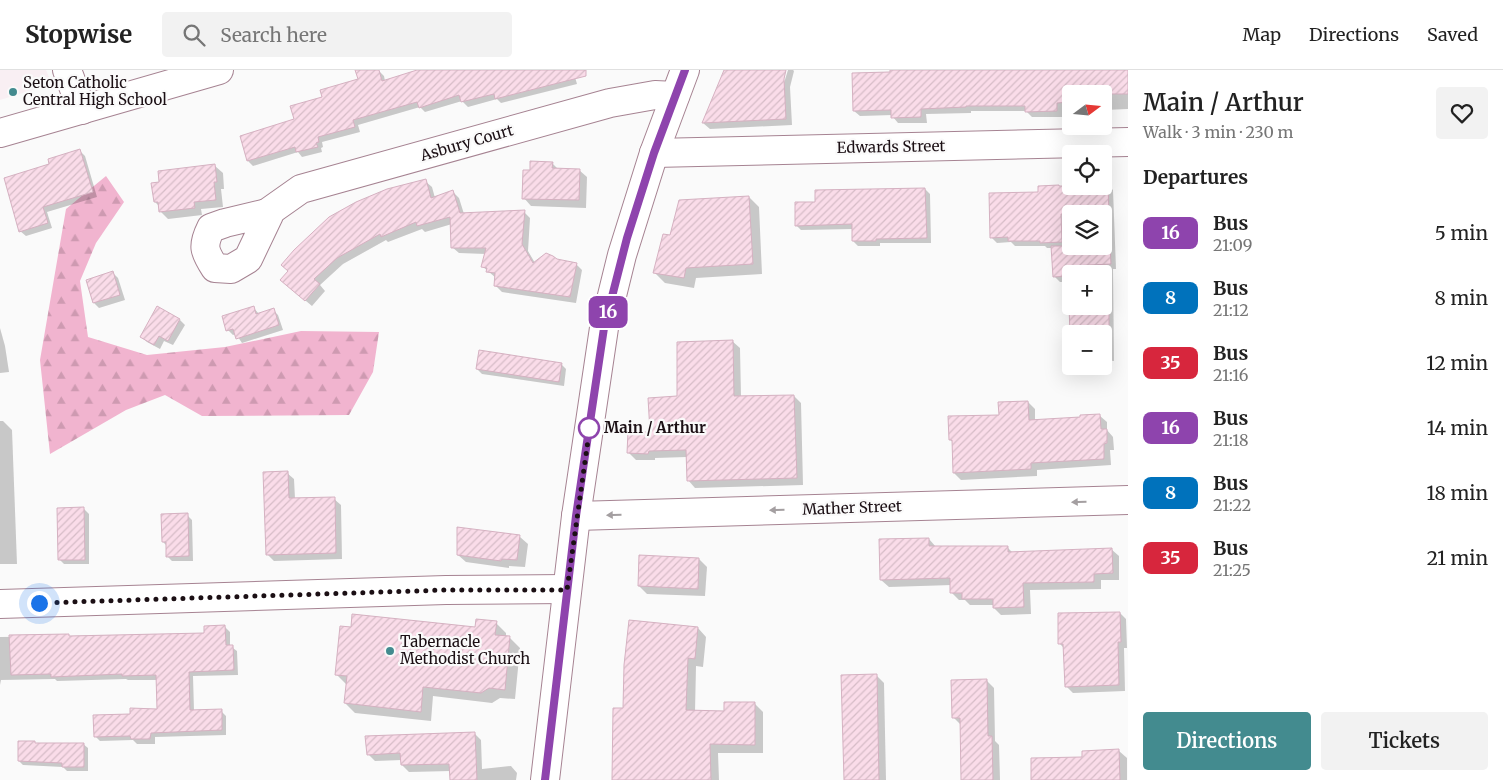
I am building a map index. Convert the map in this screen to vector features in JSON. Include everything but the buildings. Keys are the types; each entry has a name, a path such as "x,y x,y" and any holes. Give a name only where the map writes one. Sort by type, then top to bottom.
{"street":[{"path":"68,70 82,110"},
{"path":"0,133 219,70"},
{"path":"545,780 576,516 604,328 622,255 654,153 685,70"},
{"name":"Asbury Court","path":"267,213 301,189 610,103 655,95 675,96"},
{"name":"Edwards Street","path":"654,153 1128,142"},
{"name":"Mather Street","path":"576,516 1128,500"},
{"path":"0,604 446,590 567,590"}],"shaded area":[{"name":"Seton Catholic Central High School","path":"0,70 46,70 52,84 0,100"}],"green space":[{"path":"106,176 124,202 96,243 80,281 88,337 147,355 225,347 301,331 379,332 373,372 349,415 202,416 165,395 126,410 50,454 40,360 66,209"}],"bus line":[{"name":"16","path":"545,780 576,516 604,328 627,238 654,153 685,70"}],"place":[{"name":"Seton Catholic Central High School","path":"13,92"},
{"name":"Main / Arthur","path":"589,428"},
{"name":"Tabernacle Methodist Church","path":"390,651"}],"route":[{"path":"39,603 446,590 567,590 590,426 589,428"}]}
